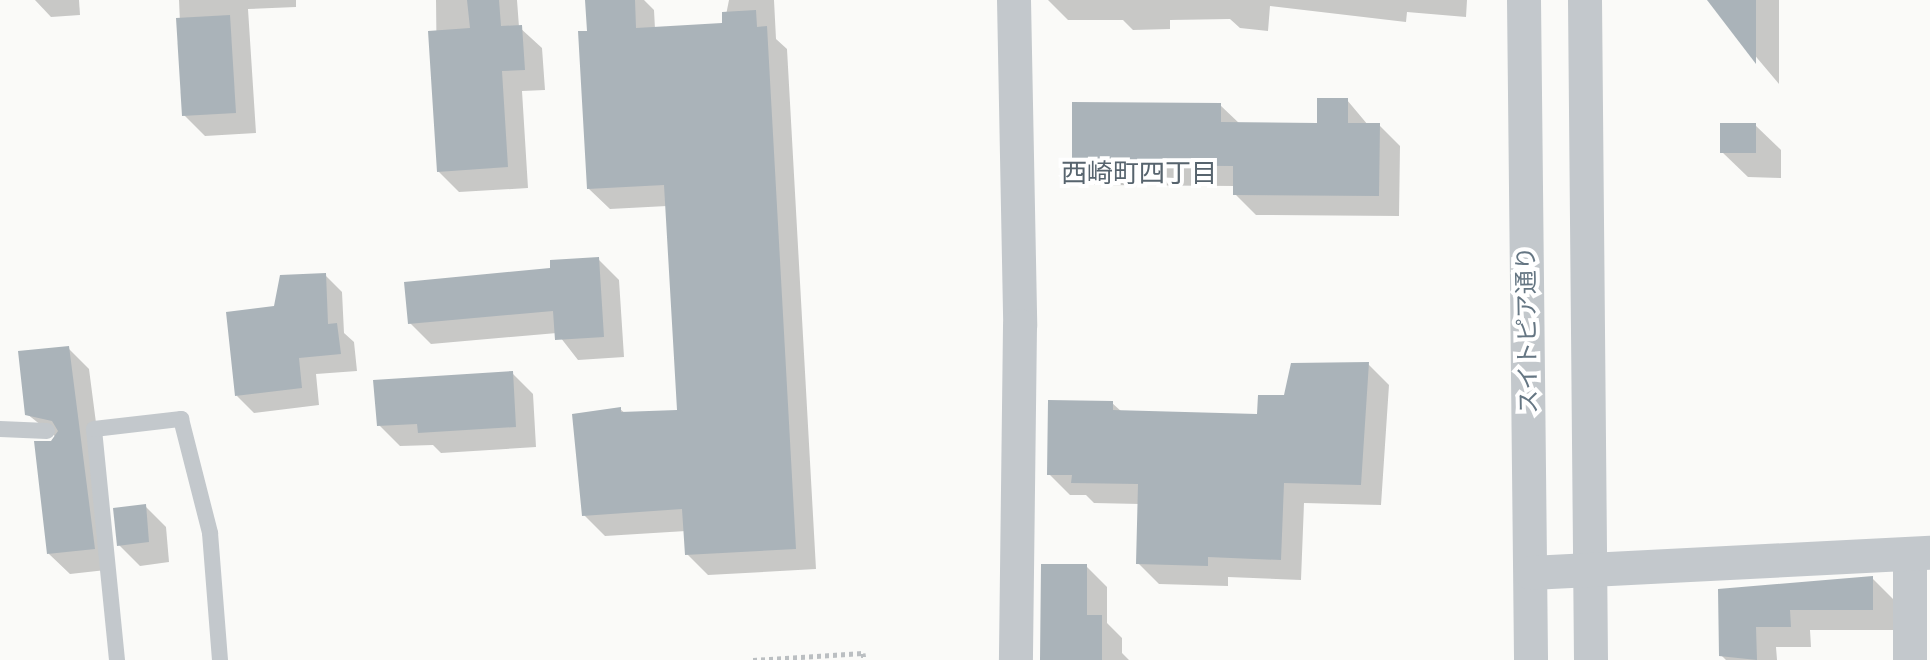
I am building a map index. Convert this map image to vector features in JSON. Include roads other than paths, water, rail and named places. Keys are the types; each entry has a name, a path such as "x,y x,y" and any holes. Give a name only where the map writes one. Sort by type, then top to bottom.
{"street":[{"path":"1014,0 1020,326 1016,660"},
{"name":"スイトピア通り","path":"1524,0 1531,660"},
{"path":"1585,0 1591,660"},
{"path":"1531,573 1920,553 1910,660"}],"lane":[{"path":"117,660 88,429 181,419 210,533 220,660"},
{"path":"0,429 47,431"}],"district":[{"name":"西崎町四丁目","path":"1139,175"}]}
